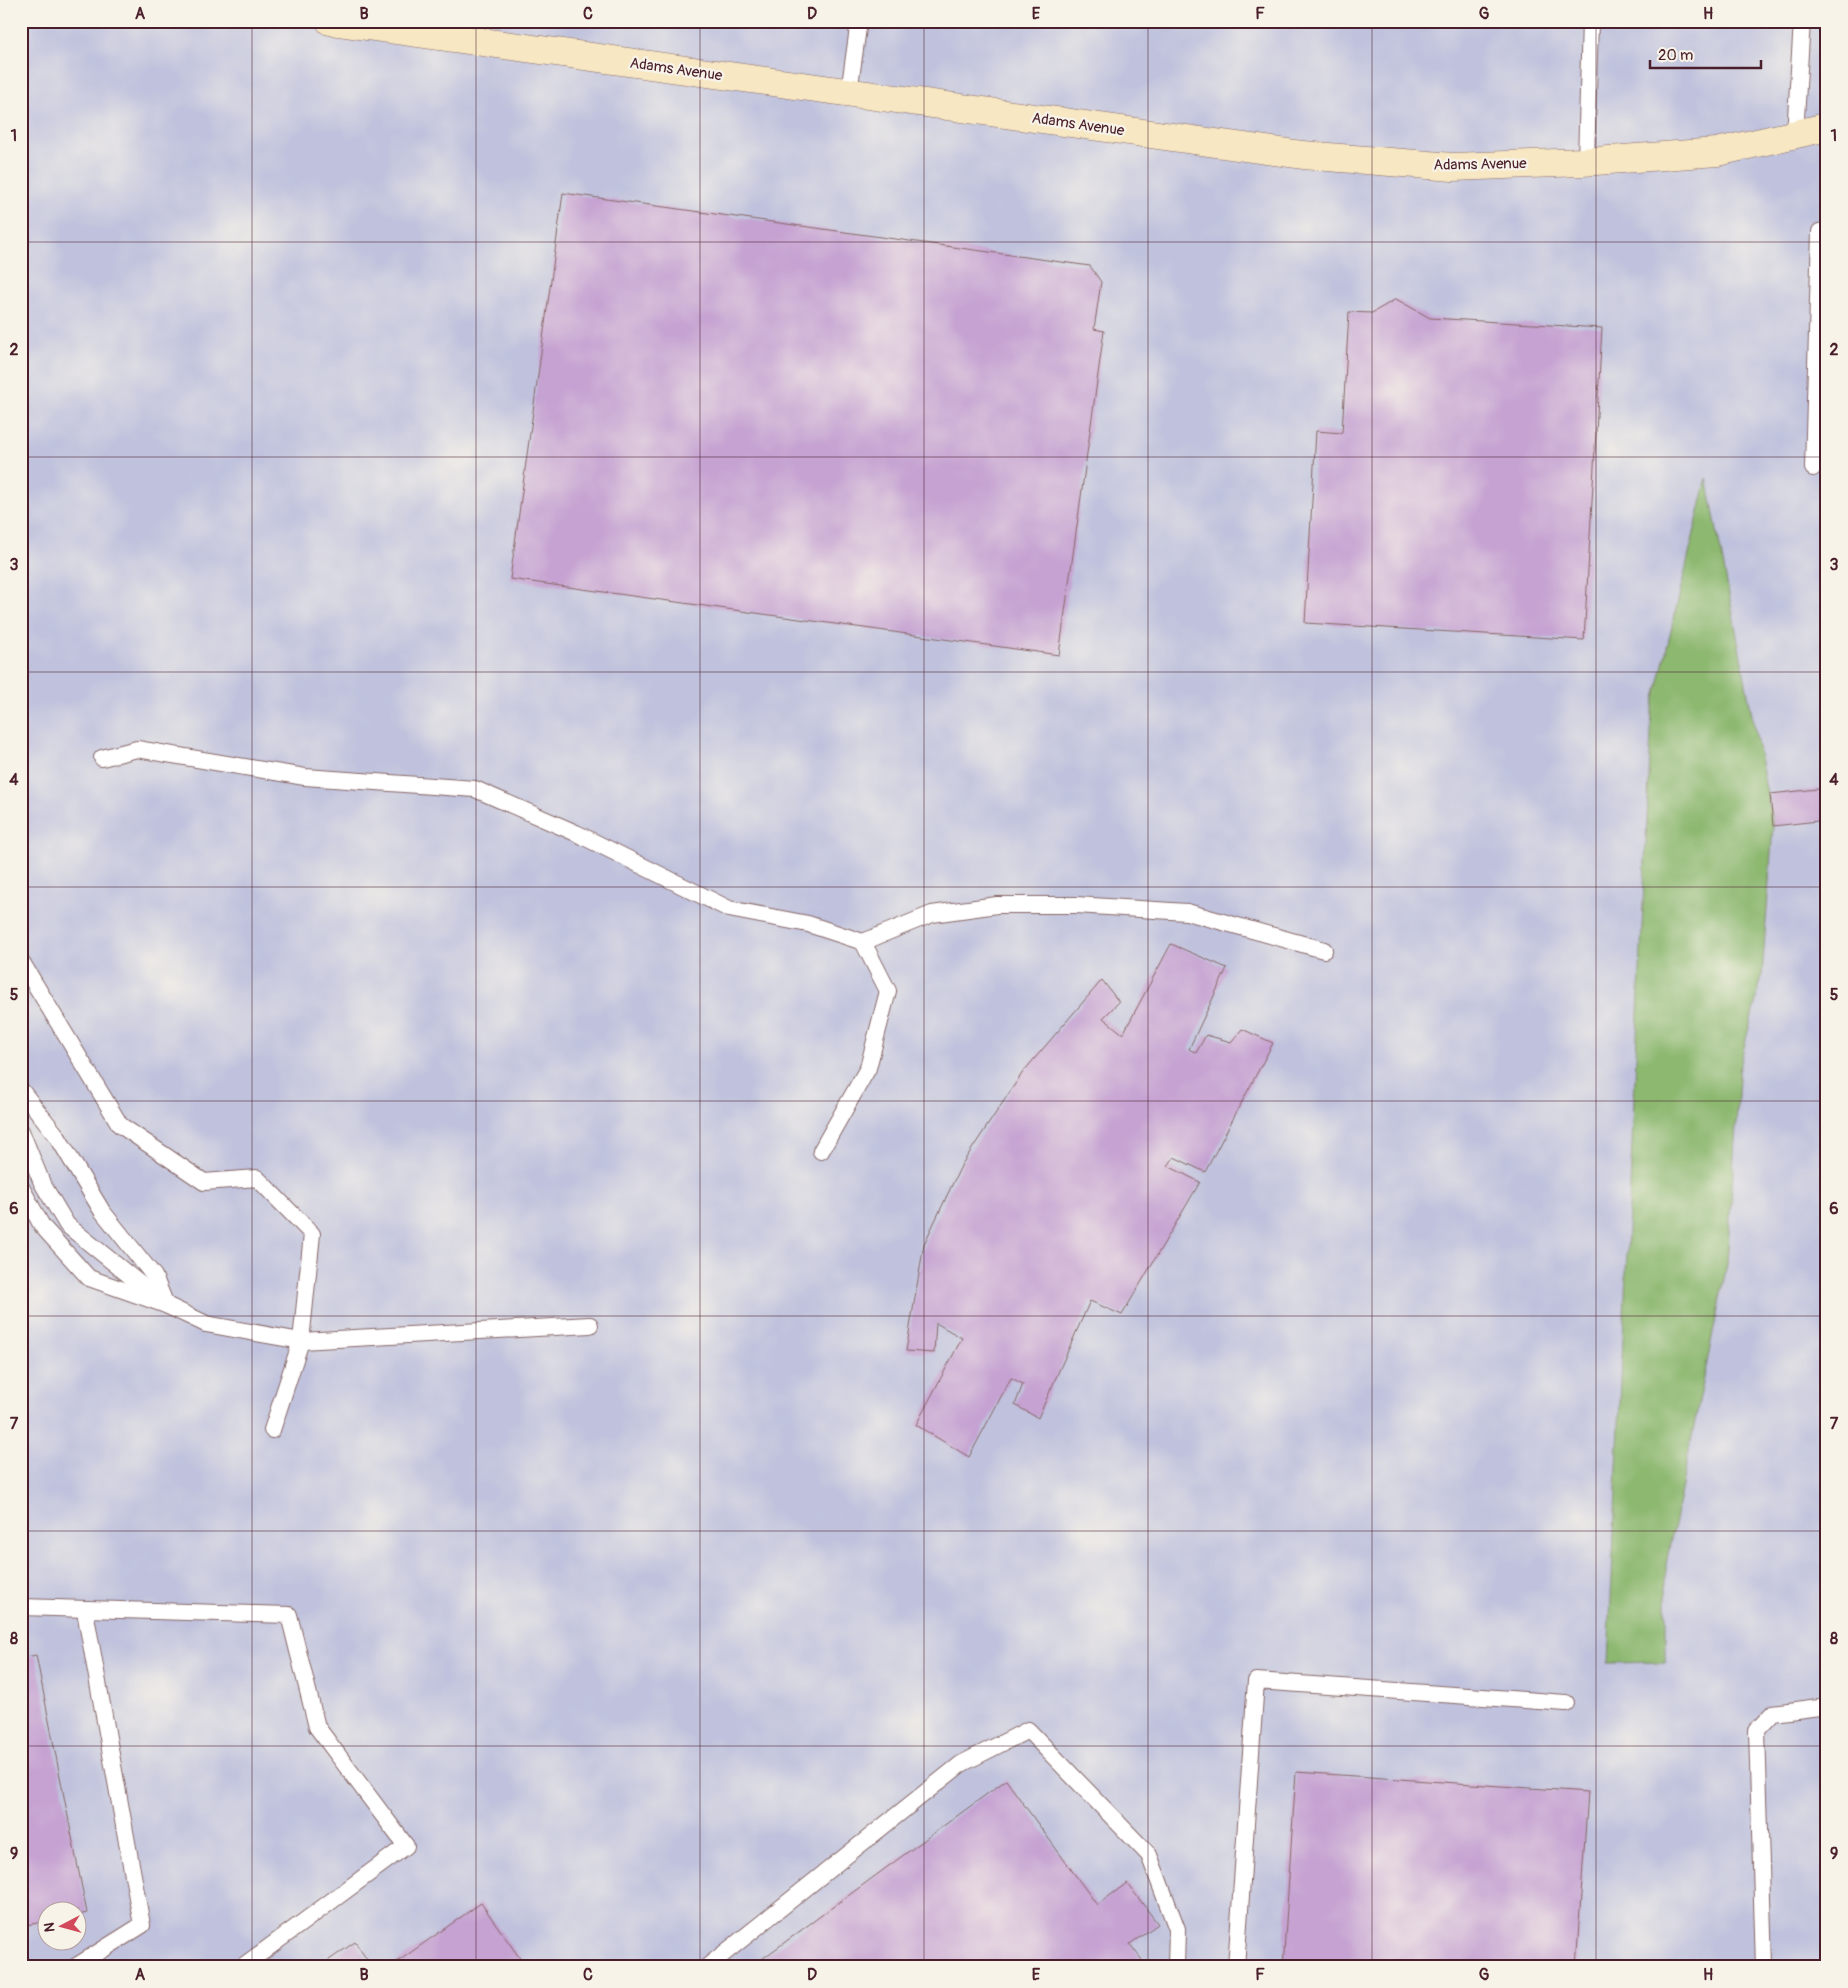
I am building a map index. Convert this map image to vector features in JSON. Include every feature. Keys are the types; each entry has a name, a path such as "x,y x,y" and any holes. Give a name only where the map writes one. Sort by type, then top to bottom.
{"street":[{"name":"Adams Avenue","path":"330,21 1302,155 1453,167 1586,161 1717,152 1827,127"}],"lane":[{"path":"849,92 859,21"},
{"path":"1586,161 1590,21"},
{"path":"1794,134 1802,21"},
{"path":"1813,468 1820,232 1827,230"},
{"path":"102,758 137,749 305,777 475,789 576,833 729,909 808,924 863,942 932,914 997,905 1076,905 1187,912 1324,950"},
{"path":"821,1151 868,1068 888,991 863,942"},
{"path":"21,961 120,1125 204,1182 256,1178 312,1234 301,1341 272,1430"},
{"path":"21,1090 57,1136 102,1211 154,1276 166,1305"},
{"path":"21,1131 42,1183 67,1225 166,1305"},
{"path":"21,1187 42,1226 89,1278 166,1305 206,1324 301,1341 590,1325"},
{"path":"21,1607 85,1611 290,1615 317,1727 406,1846 242,1967"},
{"path":"75,1967 142,1925 85,1611"},
{"path":"1236,1967 1256,1681 1566,1703"},
{"path":"1764,1967 1757,1730 1773,1713 1827,1706"},
{"path":"707,1967 961,1764 1028,1730 1149,1855 1177,1930 1176,1967"}],"shaded area":[{"path":"21,21 1827,21 1827,1967 21,1967"}],"green space":[{"path":"1707,478 1773,826 1762,976 1740,1063 1727,1264 1666,1564 1666,1662 1608,1663 1652,711"}],"building":[{"path":"563,193 1090,266 1101,282 1094,329 1104,331 1059,655 510,579"},
{"path":"1396,299 1430,318 1602,328 1584,640 1305,623 1316,431 1342,433 1349,312 1372,313"},
{"path":"1827,788 1827,820 1773,826 1770,794"},
{"path":"1171,944 1227,968 1189,1049 1196,1053 1206,1035 1231,1042 1242,1029 1273,1043 1205,1172 1174,1157 1168,1166 1200,1182 1122,1315 1090,1301 1038,1418 1015,1405 1023,1384 1011,1378 969,1457 916,1425 962,1338 936,1323 934,1353 906,1351 924,1244 962,1164 1023,1072 1102,980 1119,1002 1103,1018 1123,1034"},
{"path":"36,1655 84,1900 38,1900 38,1923 21,1926 21,1658"},
{"path":"1296,1772 1588,1792 1576,1967 1283,1967"},
{"path":"1006,1780 1097,1905 1127,1883 1158,1924 1130,1944 1147,1967 751,1967"},
{"path":"481,1903 526,1967 390,1967"},
{"path":"355,1942 372,1967 319,1967"}]}
